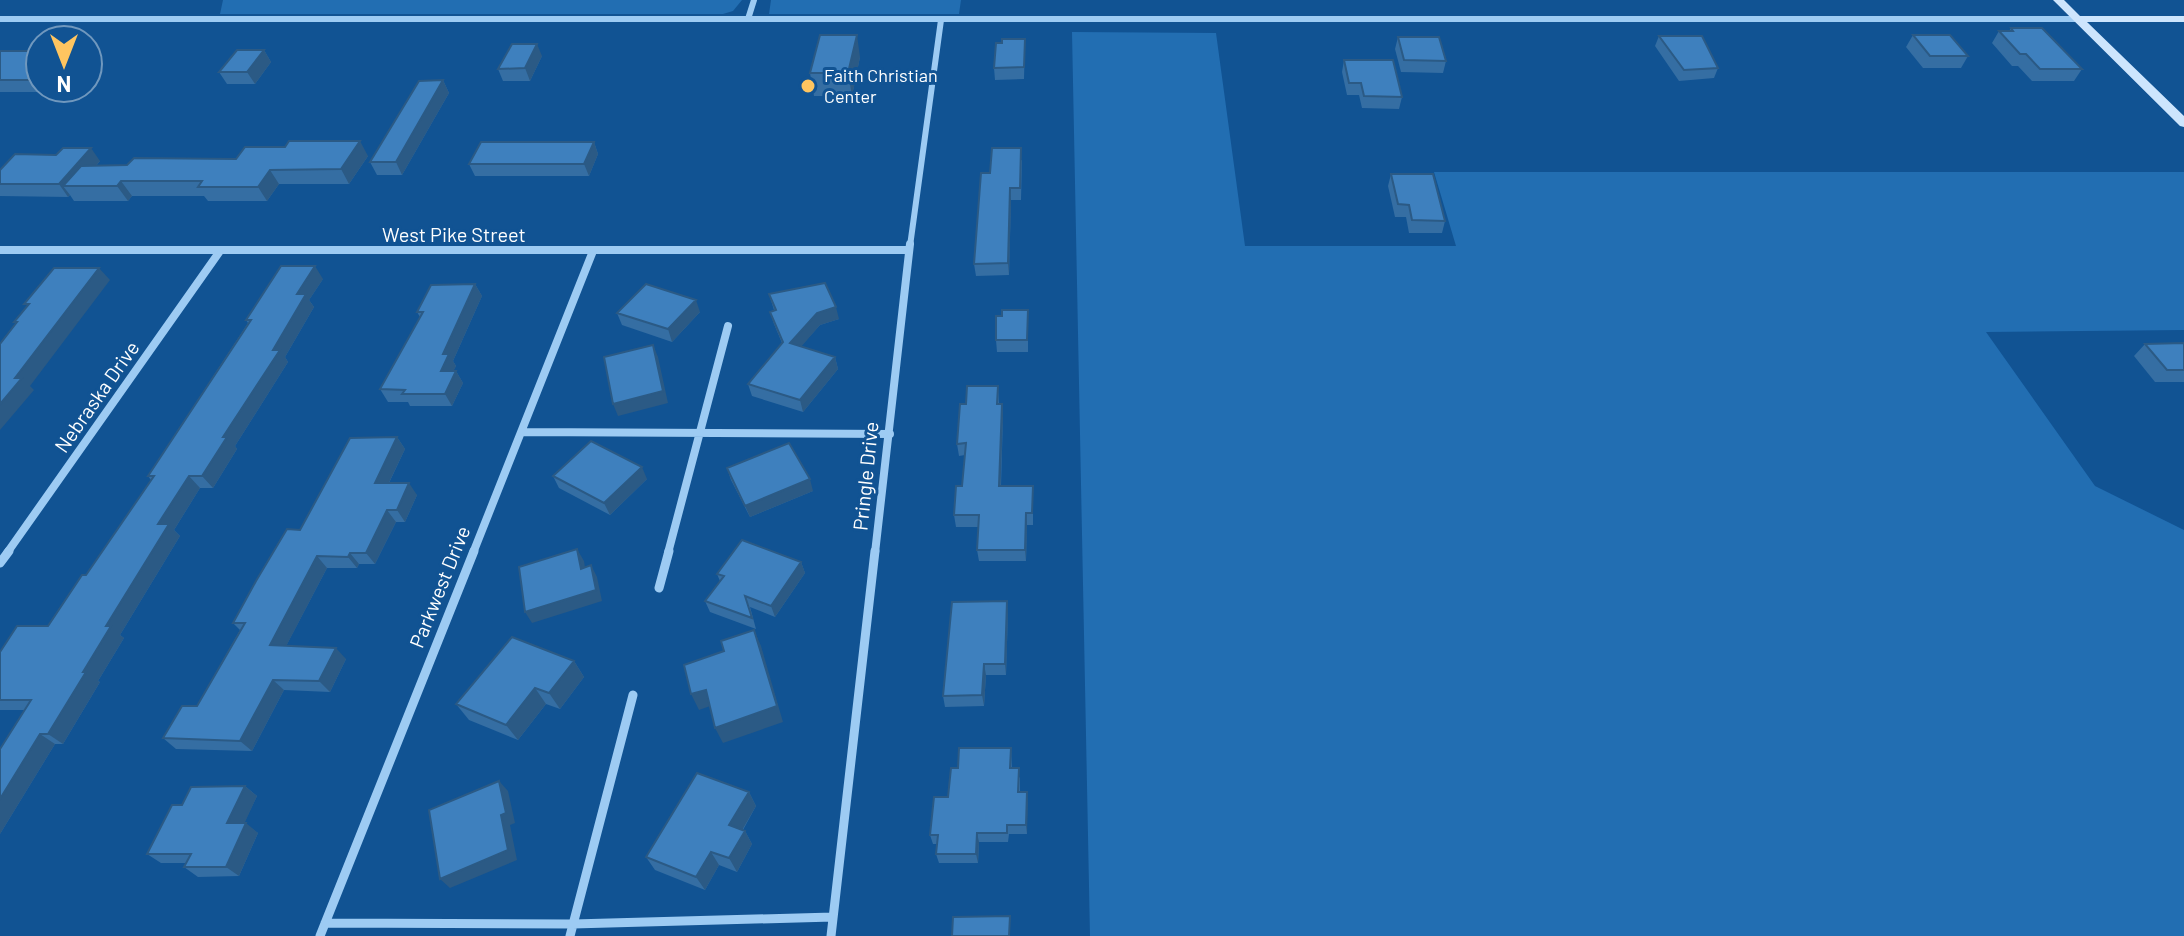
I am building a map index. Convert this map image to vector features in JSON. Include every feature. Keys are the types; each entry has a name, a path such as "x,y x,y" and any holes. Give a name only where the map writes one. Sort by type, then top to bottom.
{"street":[{"path":"748,19 754,0"},
{"path":"2058,0 2184,123"},
{"path":"0,19 2184,19"},
{"name":"Pringle Drive","path":"831,936 890,434 907,250 941,20"},
{"name":"West Pike Street","path":"0,250 907,250"},
{"name":"Nebraska Drive","path":"0,563 220,251"},
{"name":"Parkwest Drive","path":"320,936 593,251"},
{"path":"659,588 728,326"},
{"path":"522,432 890,434"},
{"path":"570,936 633,695"},
{"path":"325,923 573,924 833,917"}],"shaded area":[{"path":"223,0 742,0 733,11 723,14 220,14"},
{"path":"771,0 961,0 959,14 769,14"},
{"path":"1072,32 1216,33 1245,246 1456,246 1434,172 2184,172 2184,330 1986,332 2095,486 2184,530 2184,936 1090,936"}],"building":[{"path":"2011,28 2042,28 2082,69 2040,69 2026,54 2020,54 1999,31 2013,31"},
{"path":"820,35 857,35 848,73 810,73"},
{"path":"1913,35 1950,35 1968,56 1930,56"},
{"path":"1659,36 1702,36 1718,68 1684,70"},
{"path":"1398,37 1439,37 1446,61 1404,60"},
{"path":"1002,39 1025,39 1024,67 994,68 996,43 1002,43"},
{"path":"512,44 537,44 525,68 498,69"},
{"path":"237,50 264,50 247,72 219,72"},
{"path":"0,51 24,51 24,80 0,80"},
{"path":"1344,60 1393,60 1402,97 1364,96 1361,83 1349,83"},
{"path":"443,80 396,162 370,162 419,81"},
{"path":"289,141 360,141 341,169 270,170 258,187 198,187 202,181 121,181 117,186 63,186 81,166 127,165 134,158 236,159 245,147 285,147"},
{"path":"481,142 594,142 584,164 469,164"},
{"path":"63,148 91,148 59,184 0,184 0,170 15,154 56,155"},
{"path":"992,148 1021,148 1020,188 1010,188 1008,263 974,264 981,173 990,173"},
{"path":"1391,174 1433,174 1445,221 1412,220 1409,205 1398,204"},
{"path":"281,266 315,266 297,294 306,294 273,350 280,350 223,437 227,437 202,476 189,476 158,524 169,524 106,626 111,626 83,672 86,672 48,734 40,734 0,799 0,749 31,700 0,700 0,652 17,626 48,626 82,575 86,575 154,476 148,476 251,320 246,320"},
{"path":"54,268 99,268 15,378 22,378 0,404 0,344 29,304 24,304"},
{"path":"825,283 836,307 817,313 790,343 835,357 800,400 748,384 783,342 770,312 776,310 769,294"},
{"path":"475,284 443,354 449,354 441,371 456,371 445,394 402,394 405,390 380,389 423,312 417,312 431,285"},
{"path":"646,284 696,300 668,329 617,313"},
{"path":"1002,310 1028,310 1027,340 996,340 996,316 1002,316"},
{"path":"2184,343 2184,370 2167,370 2145,344"},
{"path":"653,345 663,391 613,404 604,357"},
{"path":"967,386 998,386 997,404 1002,404 999,486 1033,486 1032,513 1026,513 1025,550 977,550 979,515 954,515 956,486 962,486 966,443 957,444 960,404 966,404"},
{"path":"397,437 375,483 409,483 397,510 387,510 366,553 350,553 348,557 317,556 270,645 336,648 319,681 273,680 240,741 163,738 182,706 197,706 245,623 233,623 256,581 287,529 300,530 350,438"},
{"path":"591,441 642,467 604,503 553,476"},
{"path":"789,443 810,479 745,506 727,468"},
{"path":"742,540 801,562 771,606 745,596 752,618 705,601 724,576 717,574"},
{"path":"577,549 581,569 591,565 596,590 525,612 519,567"},
{"path":"1007,601 1005,664 984,664 982,695 943,696 952,602"},
{"path":"754,630 777,706 715,728 706,690 691,694 684,665 724,651 721,641"},
{"path":"512,637 574,661 549,693 535,688 506,725 456,704"},
{"path":"959,748 1011,748 1010,768 1019,768 1018,792 1027,792 1026,825 1007,825 1007,833 977,833 976,854 936,854 938,835 930,835 934,797 948,797 951,768 958,768"},
{"path":"697,773 749,792 729,825 745,831 729,858 711,852 696,877 646,857"},
{"path":"499,781 506,813 501,815 508,850 440,879 429,810"},
{"path":"245,786 227,823 246,823 226,867 184,867 191,854 147,854 172,805 182,805 191,787"},
{"path":"1010,916 1009,936 952,936 953,917"}],"place":[{"name":"Faith Christian Center","path":"808,86"}]}
